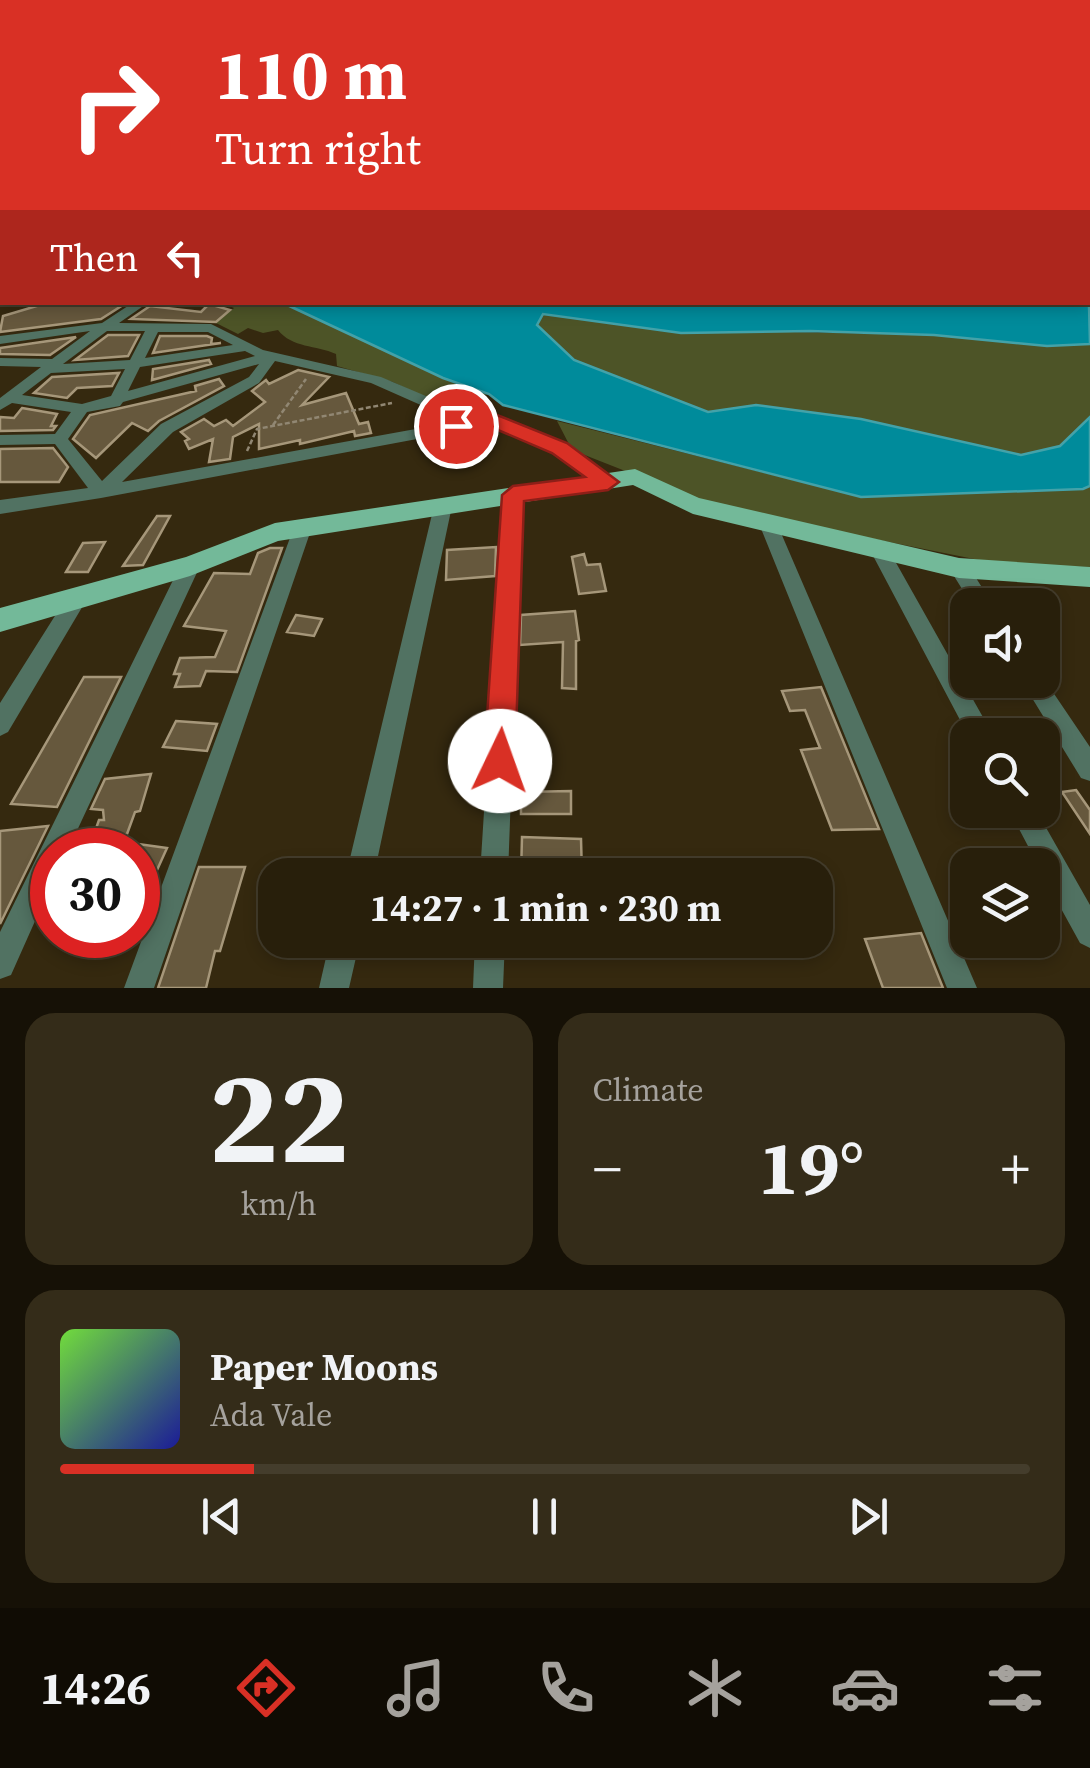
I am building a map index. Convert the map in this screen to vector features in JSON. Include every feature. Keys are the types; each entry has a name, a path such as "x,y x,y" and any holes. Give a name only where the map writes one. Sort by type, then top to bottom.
{"main road":[{"path":"0,620 190,566 275,532 635,477 692,505 959,568 1090,577"}],"street":[{"path":"5,401 139,305"},
{"path":"0,340 104,327 212,328 272,356 376,380 436,407 490,413 492,420"},
{"path":"116,403 153,328"},
{"path":"0,362 54,366 135,364 247,347"},
{"path":"5,401 82,409 116,403 272,356"},
{"path":"101,492 167,428 254,380 272,356"},
{"path":"59,440 82,409"},
{"path":"0,507 492,420 560,448 608,482"},
{"path":"0,440 59,440"},
{"path":"59,440 101,492"},
{"path":"495,858 513,495"},
{"path":"364,858 443,506"},
{"path":"769,526 962,988"},
{"path":"139,988 303,528"},
{"path":"879,550 972,718"},
{"path":"64,828 190,566"},
{"path":"959,568 973,588"},
{"path":"0,724 77,598"},
{"path":"1044,698 1090,769"},
{"path":"1032,828 1090,933"},
{"path":"0,964 30,901"},
{"path":"334,988 341,958"},
{"path":"488,988 489,958"}],"path":[{"path":"272,426 315,366"},
{"path":"240,466 257,429 416,398"}],"green space":[{"path":"227,305 287,305 443,378 489,394 453,403 428,399 393,382 337,366 336,354 297,343 278,330 263,333 248,328 238,334 216,323 234,308"},
{"path":"542,314 789,332 934,335 1047,346 1090,344 1090,417 1060,446 1021,455 861,419 756,405 708,412 574,360 537,325"},
{"path":"557,421 861,497 1090,486 1090,567 999,564 719,508 572,450"}],"water":[{"path":"287,305 1089,305 1090,344 1047,346 934,335 810,331 681,333 543,314 537,325 574,360 708,412 756,405 861,419 1021,455 1060,446 1090,417 1090,486 861,497 503,405 489,394 443,378"}],"building":[{"path":"40,305 123,305 101,319 0,332 3,316"},
{"path":"208,305 230,310 216,322 131,319 150,306 201,312"},
{"path":"108,335 139,335 128,356 75,360"},
{"path":"160,336 207,336 212,338 211,344 221,343 153,353"},
{"path":"76,337 50,355 0,354 0,348"},
{"path":"209,360 211,364 152,380 153,369"},
{"path":"298,370 329,377 302,405 346,393 359,424 368,422 371,433 355,436 354,431 259,449 259,424 233,437 230,459 209,462 213,439 189,449 185,441 189,439 181,432 204,419 214,426 226,420 233,426 265,402 252,391 266,380 269,384"},
{"path":"119,373 112,386 77,388 67,398 34,393 52,377"},
{"path":"219,379 224,386 159,421 148,431 132,423 96,458 73,439 90,415 196,391 195,386"},
{"path":"22,408 57,414 51,426 56,426 53,430 0,431 0,417 14,418"},
{"path":"53,448 68,467 59,482 0,482 0,449"},
{"path":"157,516 170,516 143,565 123,566"},
{"path":"105,542 88,572 66,572 83,543"},
{"path":"496,547 495,576 446,580 447,550"},
{"path":"282,548 237,672 206,671 200,686 175,687 180,674 174,674 180,658 215,657 226,631 184,626 214,573 250,574 258,553"},
{"path":"584,554 587,565 600,564 606,591 579,594 572,557"},
{"path":"575,611 579,640 576,689 562,688 563,642 520,645 521,615"},
{"path":"296,615 322,619 314,636 287,632"},
{"path":"84,677 121,677 57,807 11,804"},
{"path":"821,687 879,829 832,830 801,750 820,748 805,710 790,711 782,691"},
{"path":"176,721 217,724 207,751 163,747"},
{"path":"151,774 140,811 135,812 129,828 96,828 99,820 104,820 103,810 91,809 105,779"},
{"path":"1076,790 1090,810 1090,834 1062,792"},
{"path":"571,791 571,814 521,814 521,792"},
{"path":"48,826 30,828 30,863 0,924 0,831"},
{"path":"522,837 581,839 582,858 521,858"},
{"path":"199,867 245,867 220,951 215,951 206,988 158,988"},
{"path":"921,933 943,988 883,988 865,939"}],"route":[{"path":"456,426 492,420 560,448 608,482 513,495 500,761"}]}
